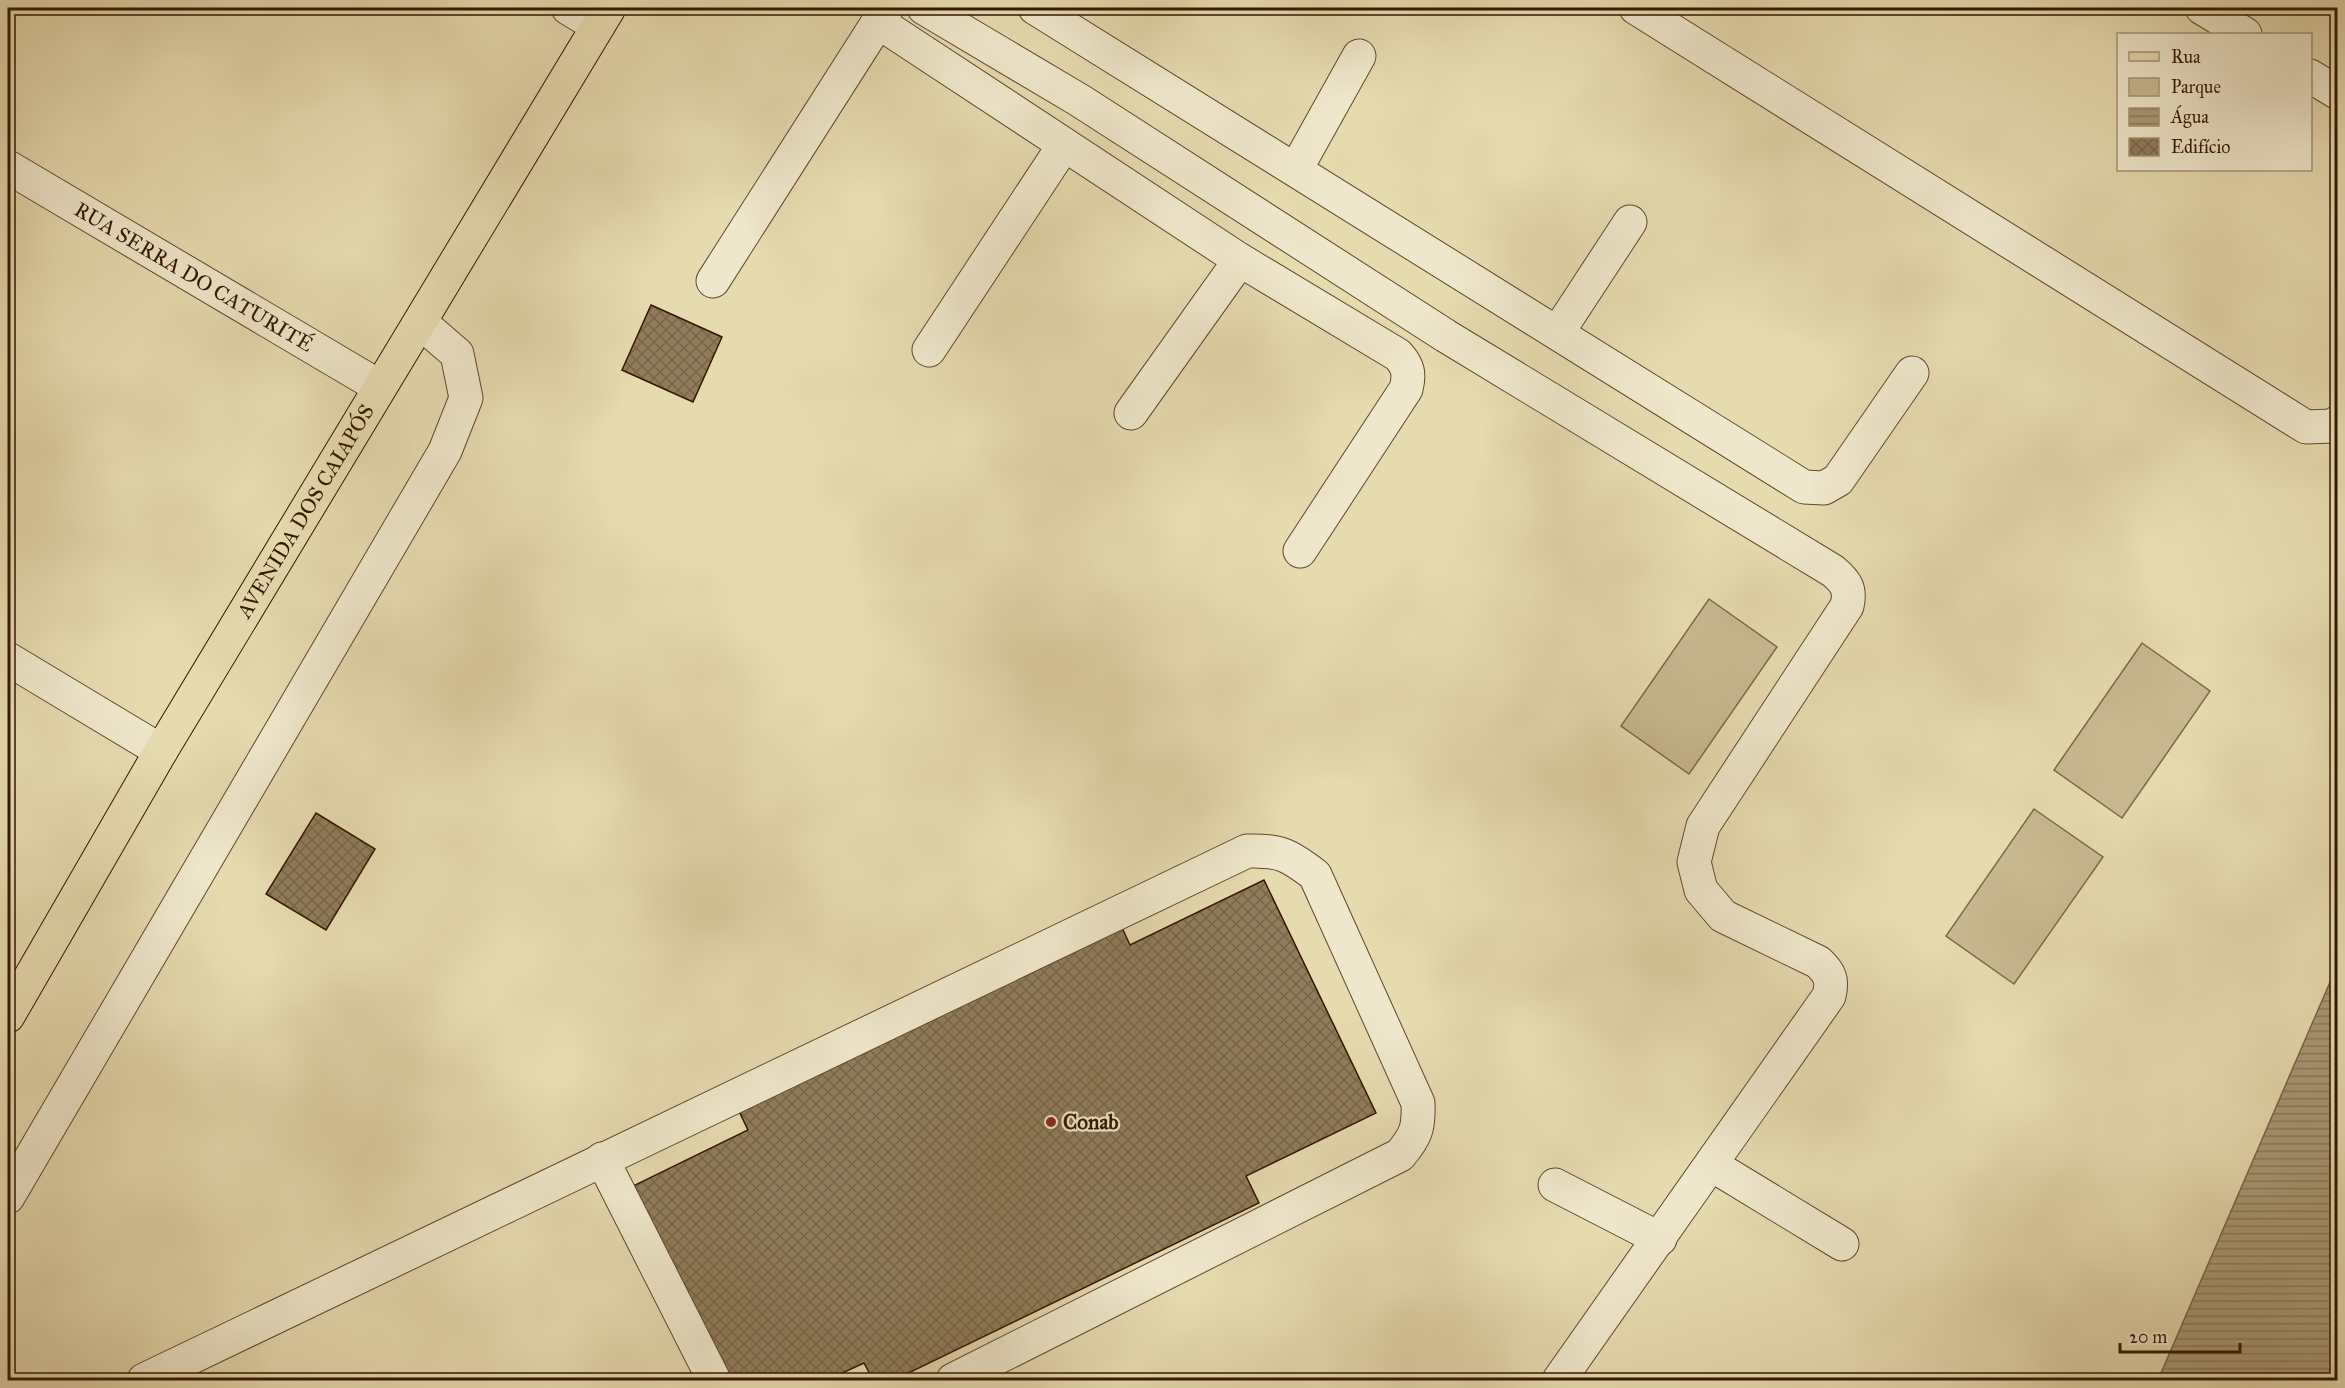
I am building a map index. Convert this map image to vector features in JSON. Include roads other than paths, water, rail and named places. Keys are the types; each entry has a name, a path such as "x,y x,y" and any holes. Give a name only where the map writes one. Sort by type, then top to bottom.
{"main road":[{"name":"AVENIDA DOS CAIAPÓS","path":"8,1016 161,751 604,17"}],"street":[{"path":"568,8 604,17"},
{"path":"924,8 1079,100 1446,336 1833,571 1845,581 1850,594 1847,606 1703,826 1694,862 1701,890 1723,915 1818,962 1828,972 1832,984 1829,996 1559,1380"},
{"path":"1035,8 1804,487 1824,488 1838,480 1912,373"},
{"path":"1636,8 2306,427 2333,426 2337,423"},
{"path":"2202,8 2243,33"},
{"path":"713,281 883,15 1064,145 1240,260 1398,355 1407,366 1409,379 1406,390 1300,551"},
{"path":"1296,170 1359,56"},
{"path":"2312,77 2337,93"},
{"path":"929,350 1064,145"},
{"name":"RUA SERRA DO CATURITÉ","path":"8,167 380,387"},
{"path":"1558,332 1630,222"},
{"path":"1131,413 1240,260"},
{"path":"8,1197 445,451 466,398 464,387 457,354 420,322"},
{"path":"8,659 161,751"},
{"path":"144,1380 1247,851 1271,850 1294,859 1315,875 1418,1103 1419,1121 1414,1137 1400,1155 953,1380"},
{"path":"602,1159 714,1380"},
{"path":"1712,1165 1842,1244"},
{"path":"1555,1185 1660,1239"}],"water":[{"path":"2337,966 2337,1380 2158,1380"}],"place":[{"name":"Conab","path":"1051,1122"}]}
